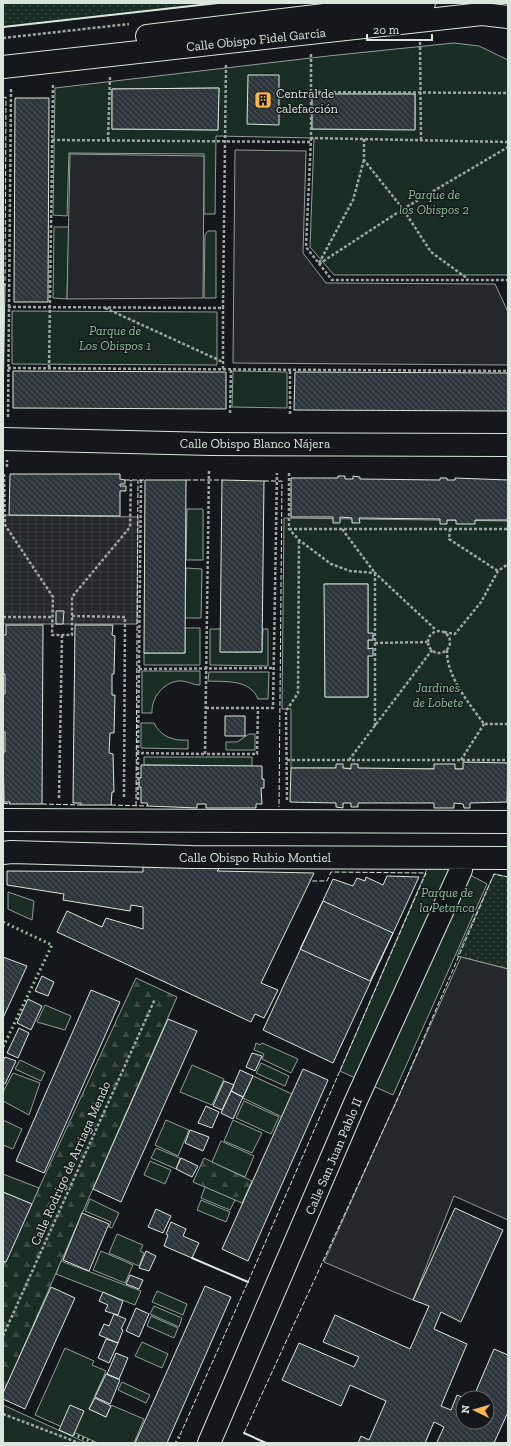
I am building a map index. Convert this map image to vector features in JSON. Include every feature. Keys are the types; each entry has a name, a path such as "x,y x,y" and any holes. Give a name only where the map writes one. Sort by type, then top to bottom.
{"street":[{"name":"Calle Obispo Fidel García","path":"3,53 424,3"},
{"name":"Calle Obispo Fidel García","path":"3,67 476,14 508,17"},
{"name":"Calle Obispo Blanco Nájera","path":"6,439 211,444 508,445"},
{"path":"3,820 508,822"},
{"name":"Calle Obispo Rubio Montiel","path":"3,853 192,857 508,858"},
{"name":"Calle San Juan Pablo II","path":"209,1443 356,1103 461,870"}],"path":[{"path":"420,42 421,140"},
{"path":"312,54 311,138 306,248 332,280 508,280"},
{"path":"223,369 226,64"},
{"path":"108,140 110,77"},
{"path":"49,368 53,84"},
{"path":"6,439 11,89"},
{"path":"311,92 508,93"},
{"path":"311,138 508,142"},
{"path":"319,264 353,200 364,160 364,139"},
{"path":"52,140 310,142"},
{"path":"319,264 402,209 508,147"},
{"path":"364,160 402,209 431,252 468,280"},
{"path":"8,307 223,308"},
{"path":"104,307 223,362"},
{"path":"8,368 508,371"},
{"path":"230,413 231,369"},
{"path":"290,370 290,414"},
{"path":"205,754 210,471"},
{"path":"206,708 273,708 277,473"},
{"path":"289,473 289,529 299,540 320,557 339,568 375,573"},
{"path":"4,474 4,525 53,597 52,635 72,635 72,597 130,527 131,480"},
{"path":"138,806 141,480"},
{"path":"342,528 375,573 436,630 455,634"},
{"path":"289,529 508,529"},
{"path":"450,529 449,539 498,571"},
{"path":"286,821 286,711 298,693 299,540"},
{"path":"446,659 450,641 482,602 498,571 508,564"},
{"path":"375,573 375,726"},
{"path":"72,616 125,617 124,805"},
{"path":"3,617 53,617"},
{"path":"427,642 429,636 436,630"},
{"path":"444,632 450,641"},
{"path":"59,804 62,635"},
{"path":"375,643 427,642"},
{"path":"427,642 432,650 446,659 457,683 484,724"},
{"path":"349,760 432,650"},
{"path":"438,653 447,650"},
{"path":"139,668 274,668"},
{"path":"138,753 257,754 258,709"},
{"path":"484,724 508,724"},
{"path":"461,760 484,724"},
{"path":"286,760 508,760"},
{"name":"Calle Rodrigo de Arriaga Mendo","path":"3,1336 155,999"},
{"path":"3,1414 79,1443"}],"green space":[{"path":"3,3 218,3 3,27"},
{"name":"Parque de los Obispos 2","path":"454,43 479,46 508,60 508,275 334,275 310,247 314,138 216,136 215,214 204,214 204,154 69,153 67,216 53,215 55,88 328,56","holes":["219,88 218,130 112,129 112,89","312,94 415,94 415,129 312,129"]},
{"path":"54,227 69,227 67,299 53,298"},
{"path":"208,231 216,231 216,298 204,298 205,235"},
{"name":"Parque de Los Obispos 1","path":"12,311 217,312 217,365 12,364"},
{"path":"233,371 287,372 287,408 232,407"},
{"path":"187,509 203,509 203,560 186,560"},
{"name":"Jardines de Lobete","path":"284,518 508,521 508,769 291,768 291,709 282,709","holes":["325,584 368,584 368,633 373,634 373,640 368,640 368,649 373,649 368,656 368,697 325,697"]},
{"path":"186,568 202,569 201,618 185,618"},
{"path":"185,628 200,628 200,665 144,665 144,653 185,653"},
{"path":"210,629 221,629 221,652 262,652 263,629 268,629 268,666 210,665"},
{"path":"142,671 200,671 200,685 181,681 173,682 159,692 152,707 152,713 142,713"},
{"path":"209,672 269,672 268,699 258,699 249,688 237,683 208,681"},
{"path":"141,723 154,723 160,732 168,737 178,740 188,740 188,749 141,748"},
{"path":"249,734 255,734 255,750 226,750 226,742 237,742"},
{"path":"144,757 252,757 252,766 144,765"},
{"name":"Parque de la Petanca","path":"455,867 487,884 393,1095 340,1071 427,869"},
{"path":"494,874 508,877 508,969 457,956"},
{"path":"8,892 34,901 32,920 8,909"},
{"path":"136,978 177,997 3,1394 3,1266"},
{"path":"45,1005 71,1016 65,1030 37,1022"},
{"path":"256,1043 260,1045 262,1043 298,1059 291,1073 262,1059 264,1054 254,1050"},
{"path":"20,1060 45,1072 41,1081 15,1069"},
{"path":"261,1063 289,1076 285,1086 256,1073"},
{"path":"192,1065 224,1079 212,1105 180,1092"},
{"path":"13,1073 40,1083 29,1115 3,1101 3,1092"},
{"path":"253,1076 292,1094 282,1117 243,1098"},
{"path":"244,1101 279,1117 271,1134 236,1118"},
{"path":"3,1120 22,1129 13,1149 3,1145"},
{"path":"166,1120 189,1130 178,1156 155,1145"},
{"path":"233,1120 262,1133 252,1153 224,1141"},
{"path":"221,1141 254,1156 245,1177 212,1162"},
{"path":"156,1148 180,1158 176,1169 151,1158"},
{"path":"204,1158 252,1181 242,1203 193,1182"},
{"path":"150,1161 171,1170 165,1184 144,1175"},
{"path":"3,1174 39,1188 32,1204 3,1192"},
{"path":"205,1187 235,1200 230,1210 201,1198"},
{"path":"90,1199 119,1213 112,1228 109,1227 111,1222 85,1211"},
{"path":"201,1200 230,1212 226,1222 197,1210"},
{"path":"117,1234 143,1245 140,1251 144,1253 139,1266 109,1253"},
{"path":"101,1251 133,1265 125,1283 93,1270"},
{"path":"61,1261 141,1291 135,1305 56,1274"},
{"path":"157,1291 187,1304 183,1315 152,1302"},
{"path":"154,1306 182,1318 179,1327 150,1314"},
{"path":"151,1316 178,1328 174,1338 147,1326"},
{"path":"142,1342 168,1354 162,1368 135,1356"},
{"path":"65,1348 94,1361 92,1365 106,1371 89,1409 106,1417 111,1405 144,1419 134,1443 98,1443 35,1415"},
{"path":"122,1382 150,1395 146,1403 118,1390"},
{"path":"3,1405 87,1443 3,1443"}],"shaded area":[{"path":"235,150 306,151 303,253 326,283 495,284 508,312 508,365 233,363"},
{"path":"70,154 204,156 203,298 67,299"},
{"path":"3,515 138,517 137,624 3,624"},
{"path":"461,957 508,969 508,1220 454,1196 413,1300 324,1262"}],"building":[{"name":"Central de calefacción","path":"248,75 279,75 279,125 247,124"},
{"path":"219,88 218,130 112,129 112,89"},
{"path":"312,94 415,94 415,130 312,129"},
{"path":"15,98 49,98 48,302 14,302"},
{"path":"3,284 5,284 3,408"},
{"path":"13,371 226,372 226,409 13,408"},
{"path":"295,372 508,373 508,411 294,410"},
{"path":"10,474 120,474 120,479 125,480 125,484 120,484 120,486 126,486 126,491 120,491 120,516 9,515"},
{"path":"338,476 345,476 345,479 353,479 353,476 360,477 360,479 440,480 440,478 447,478 447,480 455,480 455,478 508,480 508,520 475,520 475,524 456,524 456,520 447,520 447,524 440,524 440,519 359,518 360,523 352,523 352,518 340,517 340,523 333,523 333,517 291,517 291,478 338,478"},
{"path":"145,480 186,480 185,653 144,653"},
{"path":"222,480 264,481 262,652 220,652"},
{"path":"324,584 368,584 368,633 373,633 373,640 368,640 368,649 373,648 373,656 368,656 368,697 325,697"},
{"path":"56,611 64,611 63,624 56,624"},
{"path":"6,625 43,625 42,804 9,804 10,802 4,802 3,752 5,752 5,732 3,732 3,694 5,694 5,674 3,674 3,635 6,635"},
{"path":"75,625 113,625 112,635 115,636 114,674 112,674 112,695 115,695 114,733 110,733 109,753 113,754 114,792 112,792 111,805 81,805 81,803 73,803"},
{"path":"225,716 245,716 245,736 225,736"},
{"path":"463,762 508,763 507,802 470,803 470,808 464,808 463,804 454,803 454,808 434,808 434,803 358,803 358,807 351,807 351,803 343,803 343,808 336,807 336,803 290,802 291,768 336,768 336,764 343,764 343,768 351,769 351,764 358,764 358,768 434,769 434,764 455,764 455,769 463,769"},
{"path":"141,765 262,766 264,788 261,788 262,804 256,804 256,808 206,808 206,804 197,804 197,808 148,806 147,803 141,803 141,787 139,787 139,778 141,778"},
{"path":"143,867 220,868 217,871 314,873 261,983 278,990 264,1018 255,1014 251,1022 57,932 67,911 102,927 106,918 143,929 143,907 131,905 130,911 63,900 64,894 7,885 7,871 143,872"},
{"path":"387,876 419,877 333,1063 263,1030 333,879 353,886 357,878 365,881 366,877 383,885"},
{"path":"323,901 393,933 370,981 300,949"},
{"path":"3,957 27,966 3,1018"},
{"path":"42,976 54,982 48,996 35,991"},
{"path":"91,990 120,1002 44,1173 16,1161"},
{"path":"28,999 42,1006 31,1030 17,1023"},
{"path":"168,1019 197,1031 121,1202 93,1189"},
{"path":"19,1028 29,1033 18,1058 7,1053"},
{"path":"252,1053 262,1056 255,1071 246,1067"},
{"path":"5,1057 16,1061 5,1084 3,1083 3,1061"},
{"path":"303,1069 328,1080 248,1261 222,1249"},
{"path":"240,1070 253,1076 243,1097 231,1091"},
{"path":"224,1081 234,1085 222,1110 213,1106"},
{"path":"231,1091 243,1097 233,1119 221,1113"},
{"path":"206,1106 219,1112 212,1128 198,1123"},
{"path":"190,1130 209,1137 203,1151 185,1143"},
{"path":"181,1158 198,1166 192,1177 176,1169"},
{"path":"3,1192 32,1204 6,1262 3,1261"},
{"path":"455,1208 503,1230 461,1322 441,1312 434,1329 467,1344 441,1406 451,1410 455,1400 455,1430 495,1430 495,1390 476,1390 494,1349 508,1355 508,1412 494,1443 439,1443 437,1442 444,1427 434,1422 425,1443 358,1443 361,1436 369,1440 386,1401 350,1385 341,1406 282,1380 299,1343 354,1367 359,1357 323,1342 335,1315 410,1349 429,1306 413,1300"},
{"path":"156,1209 171,1216 163,1233 148,1227"},
{"path":"82,1213 109,1224 89,1271 63,1260"},
{"path":"171,1222 186,1229 183,1236 199,1243 192,1258 164,1246 168,1235 166,1234"},
{"path":"146,1251 156,1256 149,1271 139,1268"},
{"path":"130,1275 143,1280 139,1289 126,1284"},
{"path":"205,1286 231,1297 167,1443 135,1443"},
{"path":"51,1287 75,1298 25,1409 3,1399 3,1393"},
{"path":"103,1292 123,1301 118,1315 105,1311 108,1305 99,1301"},
{"path":"136,1308 149,1314 139,1337 126,1331"},
{"path":"114,1314 126,1319 121,1329 123,1330 118,1343 99,1335 104,1324 109,1326"},
{"path":"106,1339 118,1343 109,1363 98,1358"},
{"path":"116,1353 128,1358 119,1379 107,1374"},
{"path":"106,1374 120,1380 110,1404 95,1397"},
{"path":"95,1398 111,1406 106,1417 89,1409"},
{"path":"70,1405 84,1411 73,1436 59,1430"}],"hedge":[{"path":"3,922 52,945 3,1047"},
{"path":"73,1434 94,1443"},
{"path":"176,1443 180,1435"}],"fence":[{"path":"3,98 6,97 5,286"},
{"path":"125,480 145,480"},
{"path":"136,806 138,480"},
{"path":"186,480 222,480"},
{"path":"264,481 282,481 279,807"},
{"path":"3,803 9,804"},
{"path":"42,804 81,805"},
{"path":"111,805 148,806"},
{"path":"180,1435 426,873 331,872 327,881 310,881"},
{"path":"244,1433 398,1098 494,874 508,877"}],"wall":[{"path":"3,27 218,3"},
{"path":"192,1258 248,1282"},
{"path":"244,1433 266,1443"}],"place":[{"name":"Central de calefacción","path":"263,100"}]}
